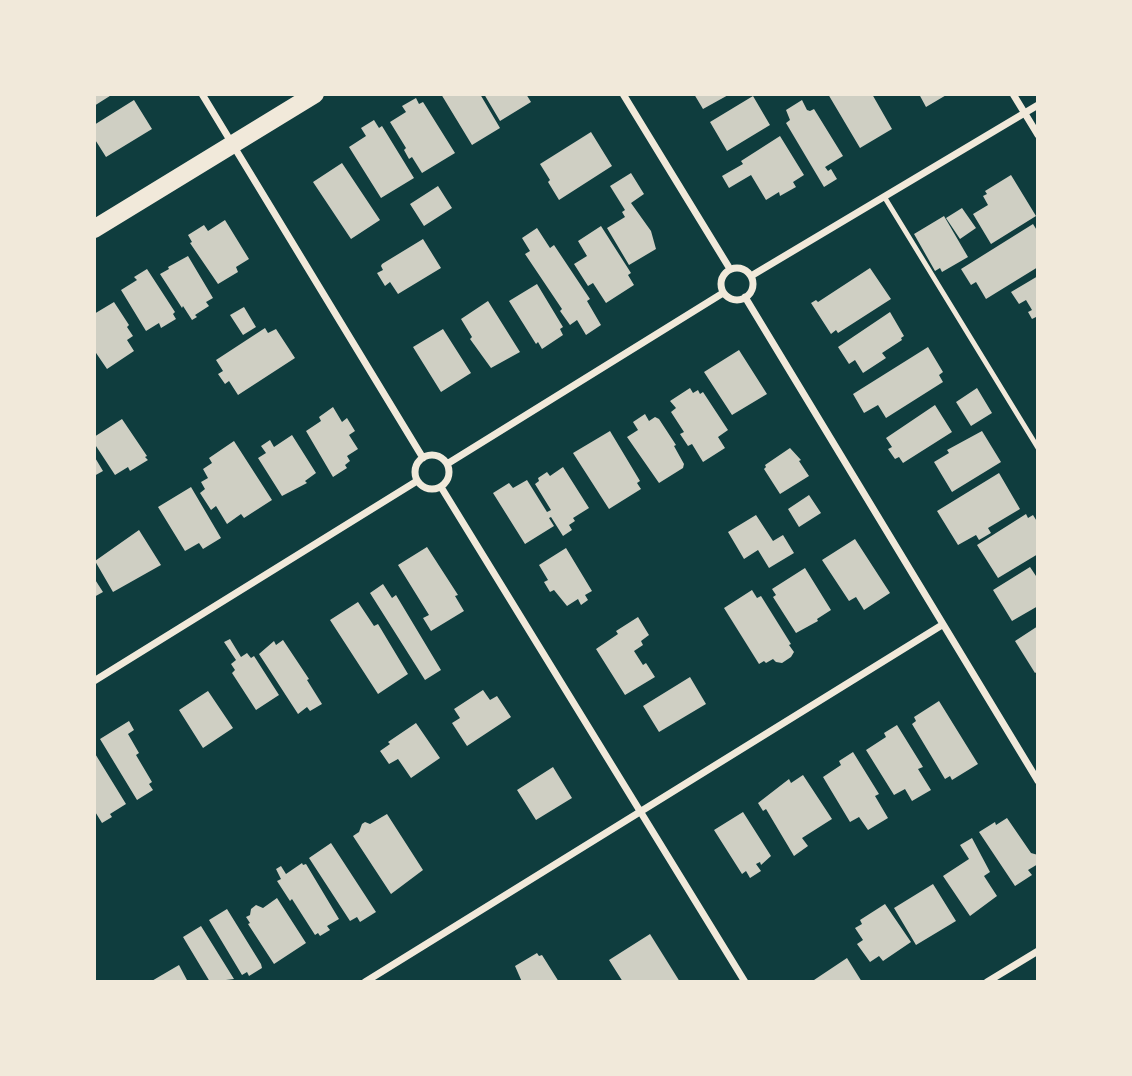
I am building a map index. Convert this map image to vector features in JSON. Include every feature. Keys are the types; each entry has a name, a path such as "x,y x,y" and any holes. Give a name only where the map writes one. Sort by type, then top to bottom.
{"main road":[{"path":"94,229 315,94"}],"street":[{"path":"202,94 423,457"},
{"path":"623,94 730,269"},
{"path":"1013,94 1038,135"},
{"path":"751,276 1038,105"},
{"path":"742,268 751,276 751,291 746,297 732,300 723,293 721,279 730,269 742,268"},
{"path":"447,464 723,293"},
{"path":"746,297 1038,781"},
{"path":"437,456 447,464 449,474 441,487 427,489 417,481 415,467 423,457 437,456"},
{"path":"94,681 417,481"},
{"path":"441,487 745,982"},
{"path":"365,982 942,625"},
{"path":"987,982 1038,951"}],"lane":[{"path":"885,198 1038,448"}],"building":[{"path":"94,94 113,94 94,106"},
{"path":"441,94 480,94 500,128 472,145"},
{"path":"484,94 526,94 531,102 500,121"},
{"path":"694,94 730,94 703,109"},
{"path":"828,94 872,94 892,129 860,148"},
{"path":"919,94 948,94 926,107"},
{"path":"753,96 770,125 727,151 710,122"},
{"path":"416,98 419,104 423,102 455,153 422,173 412,157 409,159 404,150 406,148 390,122 406,112 402,106"},
{"path":"134,100 152,129 106,157 94,138 94,125"},
{"path":"802,100 807,110 814,109 843,156 825,167 828,171 831,169 837,179 824,187 786,123 790,120 786,110"},
{"path":"374,120 379,128 382,126 414,178 381,198 349,147 366,136 361,128"},
{"path":"591,132 612,166 559,200 540,164"},
{"path":"780,136 804,175 793,182 796,187 780,196 779,192 766,200 751,175 729,188 722,176"},
{"path":"342,163 380,220 351,239 313,182"},
{"path":"631,173 644,194 631,203 651,231 656,249 629,265 607,228 625,217 622,212 625,210 610,186"},
{"path":"1011,175 1036,216 991,244 973,214 988,205 983,196 987,194 985,191"},
{"path":"438,186 452,208 424,226 410,204"},
{"path":"962,208 976,228 960,239 946,218"},
{"path":"944,216 968,257 942,272 940,268 935,271 914,234"},
{"path":"225,220 249,259 236,267 238,272 218,284 190,243 192,242 188,235 204,225 208,231"},
{"path":"1033,224 1038,232 1038,267 986,299 976,282 971,285 961,269"},
{"path":"601,226 631,273 628,275 634,285 606,303 593,283 588,286 574,264 587,256 578,241"},
{"path":"537,228 550,248 554,245 590,299 587,301 601,325 586,335 577,320 570,325 525,254 530,251 522,238"},
{"path":"423,239 441,268 398,294 390,282 385,286 377,273 383,270 382,264"},
{"path":"188,256 213,298 206,302 209,306 192,320 160,274"},
{"path":"870,268 891,299 838,333 836,330 831,334 811,303 816,300 818,302"},
{"path":"147,269 175,312 173,314 176,319 161,328 159,323 146,331 121,290 137,280 134,277"},
{"path":"1038,276 1038,316 1032,319 1028,312 1032,310 1026,300 1019,304 1011,292"},
{"path":"537,284 563,327 560,329 563,335 542,349 538,342 536,344 509,301"},
{"path":"488,301 520,352 491,368 470,339 472,337 461,319"},
{"path":"114,302 129,325 127,327 133,336 127,340 134,351 107,369 94,350 94,314"},
{"path":"244,307 256,327 243,335 230,315"},
{"path":"890,312 904,336 882,353 886,358 863,373 855,360 849,364 838,347"},
{"path":"265,328 268,333 276,329 295,358 238,395 229,381 225,384 218,374 223,371 216,360"},
{"path":"443,329 471,373 441,392 413,347"},
{"path":"928,347 943,372 939,375 943,382 886,418 878,405 864,413 853,394"},
{"path":"739,350 767,394 732,415 704,372"},
{"path":"690,388 693,393 698,390 700,394 703,392 728,430 718,437 725,448 703,462 692,444 688,446 680,434 684,432 671,412 676,408 670,401"},
{"path":"977,388 992,413 971,426 956,402"},
{"path":"935,405 952,432 903,463 899,457 895,459 888,449 892,447 886,438"},
{"path":"333,407 342,422 347,418 355,431 349,435 358,449 347,456 350,461 345,465 347,468 333,477 306,431 321,421 319,417"},
{"path":"645,414 649,421 655,417 659,419 676,445 674,446 684,464 683,468 659,483 627,437 638,430 633,422"},
{"path":"122,419 148,460 130,471 128,467 115,475 94,443 94,437"},
{"path":"610,431 640,481 637,483 641,489 609,509 573,453"},
{"path":"982,431 1001,462 952,492 934,462 949,453 947,450"},
{"path":"292,435 316,473 305,481 307,483 282,496 258,458 266,453 261,446 270,440 274,447"},
{"path":"234,441 272,500 244,518 241,514 227,524 216,506 211,510 200,493 205,489 201,482 208,478 203,469 212,463 209,458"},
{"path":"790,448 801,460 799,461 809,476 780,494 764,469 765,465"},
{"path":"94,456 103,471 94,476"},
{"path":"563,467 589,508 573,518 575,521 569,525 572,530 563,536 551,517 549,518 554,526 525,544 493,493 509,483 513,488 527,480 547,512 551,510 535,484 539,481 538,478 547,472 550,476"},
{"path":"999,473 1020,509 988,528 991,533 979,540 976,535 958,545 937,511"},
{"path":"191,487 221,538 203,549 199,543 185,551 158,507"},
{"path":"809,495 821,513 799,527 788,509"},
{"path":"1026,514 1028,518 1033,515 1038,523 1038,554 998,578 977,545"},
{"path":"756,515 773,541 783,535 794,553 769,568 758,550 744,559 728,532"},
{"path":"139,530 161,565 113,592 95,561"},
{"path":"855,539 890,593 864,610 856,597 849,601 822,560"},
{"path":"427,547 458,595 455,596 464,611 431,631 423,618 429,615 398,565"},
{"path":"566,548 592,591 585,595 588,600 581,605 578,599 567,606 554,590 550,592 544,582 548,580 539,565"},
{"path":"1030,567 1038,579 1038,606 1012,621 993,590"},
{"path":"805,568 831,610 796,633 773,597 776,595 772,589"},
{"path":"94,578 103,592 94,597"},
{"path":"383,584 392,598 396,595 441,670 425,680 370,593"},
{"path":"752,590 757,598 761,596 791,644 789,645 794,652 782,663 773,659 759,664 724,608"},
{"path":"358,602 374,626 378,624 408,674 378,694 330,620"},
{"path":"638,617 649,635 641,641 643,645 634,651 655,677 625,695 596,649 618,634 616,631"},
{"path":"1038,626 1038,671 1035,673 1015,641"},
{"path":"230,639 241,657 247,653 251,658 254,656 279,695 256,710 232,673 235,670 231,664 236,660 224,642"},
{"path":"283,640 322,704 310,711 307,707 298,714 259,654 274,641 276,645"},
{"path":"690,677 706,704 659,732 643,706"},
{"path":"483,690 490,700 497,696 511,717 467,746 452,723 460,718 454,709"},
{"path":"208,691 233,728 203,748 179,710"},
{"path":"939,701 978,764 952,780 950,776 945,779 912,724 916,721 914,717"},
{"path":"129,721 134,730 128,734 139,753 136,755 152,782 149,784 153,790 137,800 100,739"},
{"path":"416,723 440,758 411,778 398,759 389,764 380,751 390,744 388,742"},
{"path":"897,725 923,767 918,769 931,790 912,801 905,789 894,795 866,750 886,737 884,733"},
{"path":"94,752 126,804 102,823 94,810"},
{"path":"853,752 879,794 875,796 888,818 868,830 859,817 850,822 823,777 841,765 839,761"},
{"path":"553,767 572,798 536,820 517,790"},
{"path":"803,775 832,819 802,838 808,846 794,856 766,809 763,811 758,803 789,779 791,783"},
{"path":"743,812 771,856 761,865 760,862 756,864 761,871 750,878 746,871 742,874 714,830"},
{"path":"387,814 423,870 391,894 353,836 365,822 370,824"},
{"path":"1007,818 1031,853 1038,855 1038,864 1028,870 1032,875 1015,886 979,832"},
{"path":"972,838 990,872 984,876 997,896 970,916 943,876 969,859 960,845"},
{"path":"331,843 376,912 360,922 357,917 350,921 309,858"},
{"path":"302,863 306,864 339,919 327,926 330,930 320,936 318,933 315,935 277,881 281,879 276,869 281,866 286,874"},
{"path":"933,884 956,921 916,945 894,908"},
{"path":"277,898 306,943 274,964 246,917 256,905 263,908"},
{"path":"885,904 911,942 883,961 879,956 870,962 857,944 863,940 855,928 862,924 860,920"},
{"path":"227,909 261,964 262,968 249,976 247,972 242,975 209,920"},
{"path":"201,926 234,979 210,982 183,937"},
{"path":"650,934 680,982 623,982 609,960"},
{"path":"537,953 542,955 559,982 522,982 515,966"},
{"path":"847,958 862,982 811,982"},
{"path":"179,965 188,982 150,982"}]}
